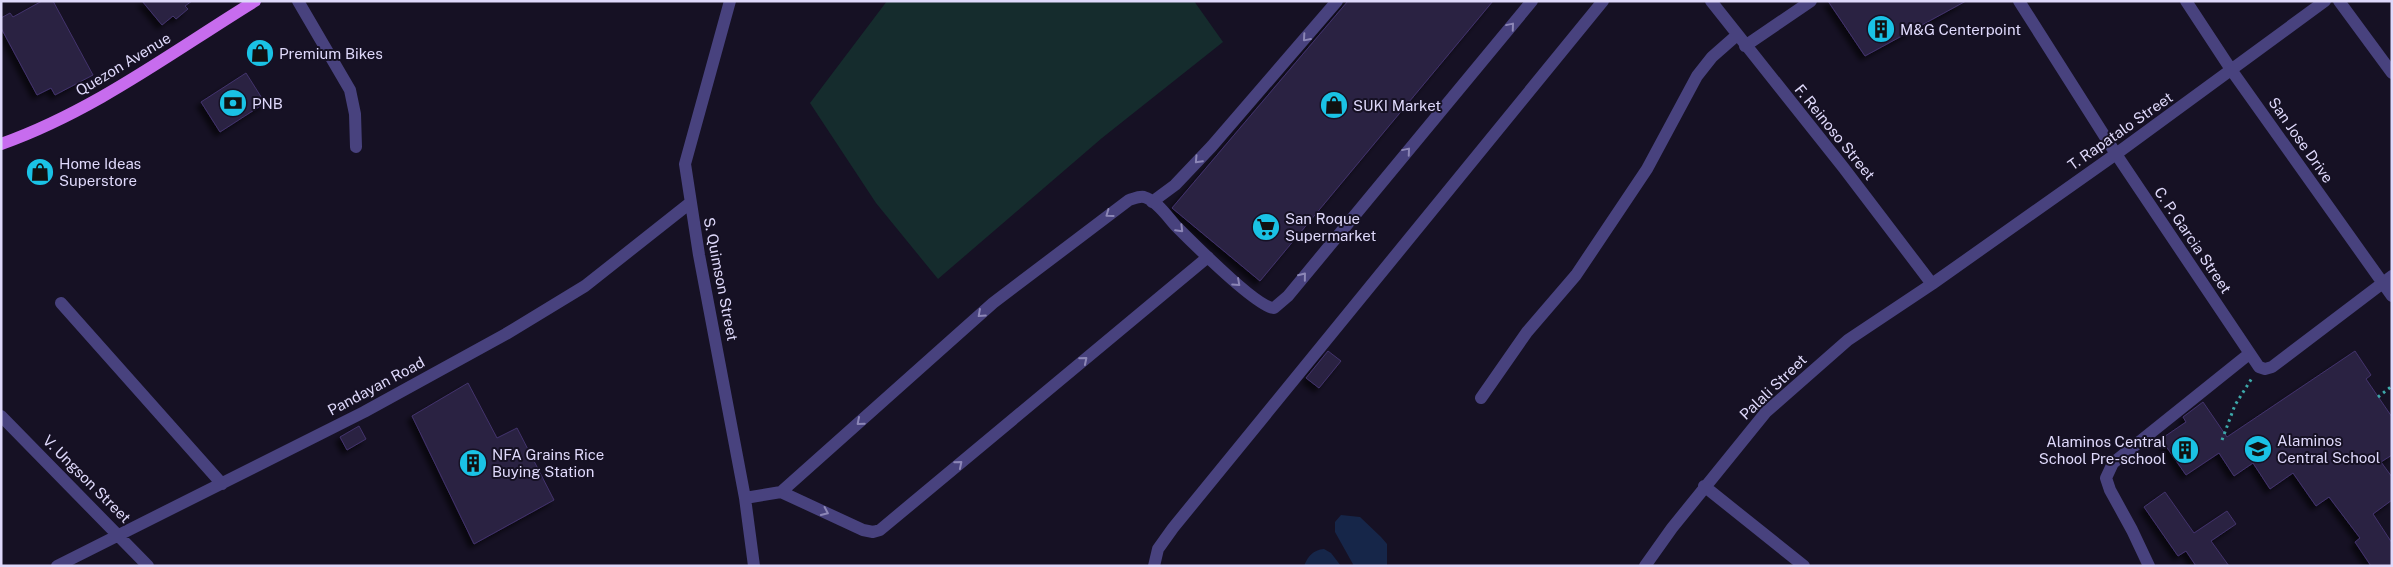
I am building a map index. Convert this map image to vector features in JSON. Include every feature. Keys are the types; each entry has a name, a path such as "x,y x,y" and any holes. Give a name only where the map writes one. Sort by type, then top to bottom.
{"main road":[{"name":"Quezon Avenue","path":"1,144 64,118 112,91 255,1"}],"street":[{"path":"298,1 350,90 355,114 356,147"},
{"name":"S. Quimson Street","path":"730,1 685,164 690,203 744,498 754,566"},
{"path":"1152,202 1175,185 1212,146 1337,1"},
{"path":"744,498 781,492 993,303 1129,200 1142,197 1152,202 1208,256 1269,308 1274,308 1532,1"},
{"path":"1154,566 1158,549 1173,528 1604,1"},
{"name":"F. Reinoso Street","path":"1711,1 1843,167 1932,284"},
{"path":"1745,46 1811,1"},
{"name":"C. P. Garcia Street","path":"2019,1 2116,154 2259,367"},
{"name":"San Jose Drive","path":"2186,1 2232,71 2387,280 2392,296"},
{"name":"T. Rapatalo Street","path":"1932,284 2232,71 2325,1"},
{"path":"2339,1 2392,73"},
{"path":"1481,398 1527,332 1576,275 1646,169 1697,76 1712,57 1737,35"},
{"name":"Pandayan Road","path":"57,566 364,412 506,334 585,286 690,203"},
{"path":"781,492 864,530 873,532 880,530 1208,256"},
{"path":"2259,367 2265,369 2272,367 2387,280"},
{"name":"Palali Street","path":"1645,566 1704,486 1774,405 1848,340 1932,284"},
{"path":"61,303 222,484"},
{"path":"2148,566 2132,530 2110,490 2106,478 2108,470 2113,463 2249,354"},
{"name":"V. Ungson Street","path":"1,416 119,534 148,566"},
{"path":"1704,486 1804,566"}],"path":[{"path":"2222,440 2235,405 2259,367"},
{"path":"2378,397 2392,386"}],"green space":[{"path":"887,1 1194,1 1223,42 1102,138 938,279 876,203 810,103"}],"water":[{"path":"1341,515 1360,517 1381,537 1387,544 1387,566 1354,566 1335,532 1335,522"},
{"path":"1324,549 1331,553 1341,566 1304,566 1311,554"}],"building":[{"path":"42,1 53,1 93,75 55,95 51,88 37,95 1,28 1,18 10,13 13,17"},
{"path":"142,1 192,1 185,6 188,9 176,19 173,16 162,25"},
{"name":"SUKI Market","path":"1348,1 1493,1 1260,281 1172,208"},
{"name":"M&G Centerpoint","path":"1828,1 1966,1 1865,56"},
{"name":"PNB","path":"246,73 265,103 220,132 201,102"},
{"path":"1328,351 1341,361 1319,388 1306,378"},
{"path":"2355,351 2371,375 2366,379 2392,417 2392,455 2381,462 2392,477 2392,500 2373,514 2392,543 2392,566 2371,566 2355,542 2360,538 2329,497 2316,506 2293,473 2270,489 2253,463 2234,476 2219,453 2186,475 2161,439 2186,422 2183,417 2203,402 2227,437"},
{"name":"NFA Grains Rice Buying Station","path":"468,383 497,438 517,428 554,500 474,544 412,416"},
{"path":"359,426 366,439 347,450 340,437"},
{"path":"2165,492 2194,533 2227,511 2236,524 2211,541 2229,566 2196,566 2186,551 2178,556 2144,507"}],"place":[{"name":"M&G Centerpoint","path":"1881,29"},
{"name":"Premium Bikes","path":"260,53"},
{"name":"PNB","path":"233,103"},
{"name":"SUKI Market","path":"1334,105"},
{"name":"Home Ideas Superstore","path":"40,172"},
{"name":"San Roque Supermarket","path":"1266,227"},
{"name":"Alaminos Central School","path":"2258,449"},
{"name":"Alaminos Central School Pre-school","path":"2185,450"},
{"name":"NFA Grains Rice Buying Station","path":"473,463"}]}
